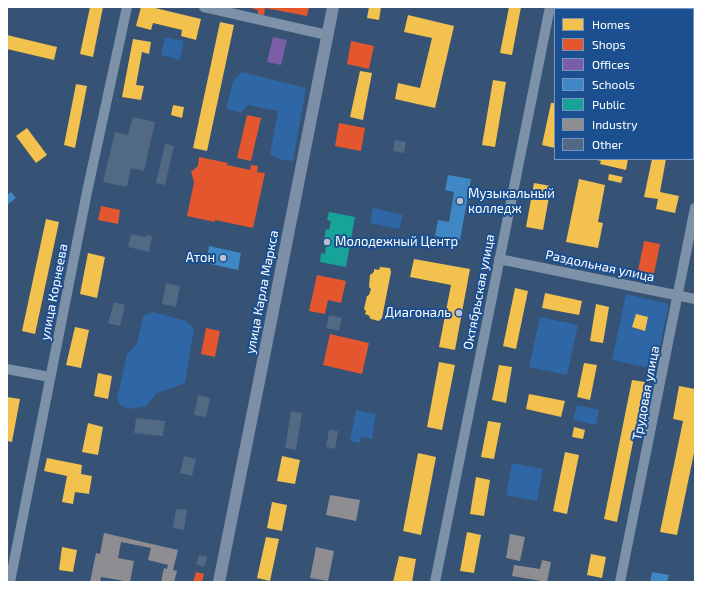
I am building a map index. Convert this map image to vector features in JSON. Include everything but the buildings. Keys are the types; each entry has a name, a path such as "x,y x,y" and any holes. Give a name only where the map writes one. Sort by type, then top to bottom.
{"main road":[{"name":"улица Карла Маркса","path":"219,582 333,7"}],"street":[{"name":"улица Корнеева","path":"10,582 87,192 128,7"},
{"path":"204,7 327,35"},
{"name":"Октябрьская улица","path":"435,582 550,7"},
{"name":"Трудовая улица","path":"620,582 695,208"},
{"name":"Раздольная улица","path":"499,259 695,299"},
{"path":"7,369 50,377"}],"shaded area":[{"path":"165,37 184,41 180,60 161,55"},
{"path":"242,72 306,88 293,161 281,160 270,154 278,111 248,105 241,113 226,109 233,81"},
{"path":"373,208 403,215 399,229 370,223"},
{"path":"626,294 669,304 655,369 612,360"},
{"path":"153,312 186,321 194,329 185,383 157,393 146,406 129,409 120,405 117,399 127,354 137,344 143,316"},
{"path":"540,317 578,325 567,375 529,367"},
{"path":"577,405 599,410 596,425 573,420"},
{"path":"356,410 376,414 372,439 361,437 360,443 350,441"},
{"path":"512,463 543,469 537,501 506,495"}],"place":[{"name":"Музыкальный колледж","path":"460,201"},
{"name":"Молодежный Центр","path":"327,242"},
{"name":"Атон","path":"223,258"},
{"name":"Диагональ","path":"459,313"}]}
